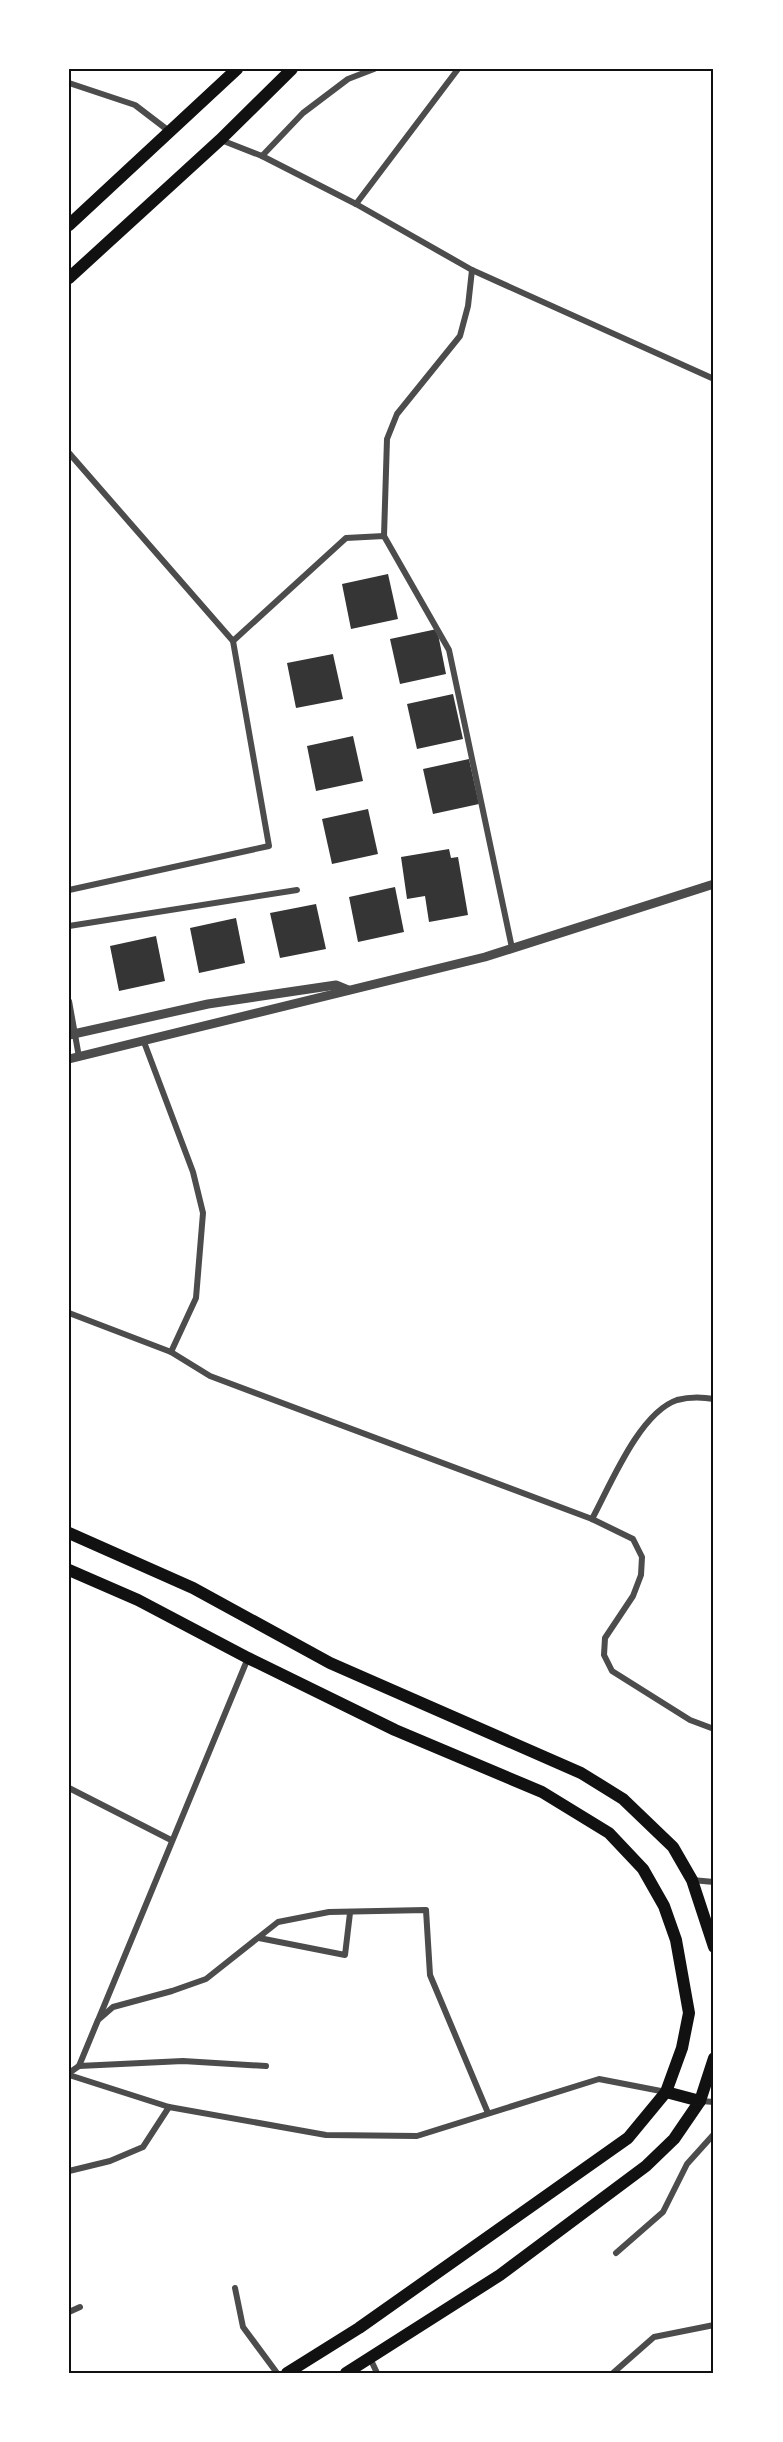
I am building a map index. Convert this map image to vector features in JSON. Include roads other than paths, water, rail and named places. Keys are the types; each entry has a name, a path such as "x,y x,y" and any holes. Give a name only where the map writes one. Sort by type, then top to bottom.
{"main road":[{"path":"69,225 237,69"},
{"path":"69,278 220,140 292,69"},
{"path":"69,1533 193,1588 330,1663 581,1773 622,1799 673,1847 692,1880 714,1947"},
{"path":"69,1570 138,1600 248,1658 395,1730 542,1792 609,1833 643,1869 664,1906 676,1940 689,2013 682,2048 666,2092 628,2138 359,2328 287,2373"},
{"path":"346,2373 500,2275 646,2166 674,2139 700,2101 714,2058"},
{"path":"666,2092 700,2101"}],"street":[{"path":"262,156 303,112 348,79 374,69"},
{"path":"356,204 458,69"},
{"path":"69,83 135,105 169,131"},
{"path":"220,140 262,156 356,204 472,270 714,379"},
{"path":"472,270 468,306 460,336 397,414 387,439 384,536 449,650 512,948"},
{"path":"69,453 233,641 268,846 69,890"},
{"path":"233,641 346,538 384,536"},
{"path":"69,1001 74,1058 512,948 714,884"},
{"path":"69,926 297,890"},
{"path":"72,1035 208,1004 336,985 348,990"},
{"path":"144,1042 193,1172 203,1213 196,1298 171,1352"},
{"path":"69,1313 171,1352 210,1376 592,1519 633,1539 642,1557 641,1575 633,1596 605,1638 604,1655 612,1671 690,1720 714,1729"},
{"path":"592,1519 631,1446 655,1413 677,1400 714,1399"},
{"path":"69,2074 79,2066 248,1658"},
{"path":"69,1788 171,1840"},
{"path":"692,1880 714,1882"},
{"path":"98,2020 112,2007 172,1991 206,1978 279,1922 328,1912 426,1910 430,1975 488,2113"},
{"path":"260,1938 345,1955 350,1913"},
{"path":"79,2066 183,2061 266,2066"},
{"path":"69,2074 169,2107 326,2135 417,2136 599,2079 666,2092"},
{"path":"700,2101 714,2102"},
{"path":"69,2171 110,2162 143,2147 169,2107"},
{"path":"616,2253 663,2212 687,2164 698,2149 714,2134"},
{"path":"235,2288 243,2327 277,2373"},
{"path":"69,2312 80,2307"},
{"path":"613,2373 654,2337 714,2325"},
{"path":"370,2357 377,2373"}]}
